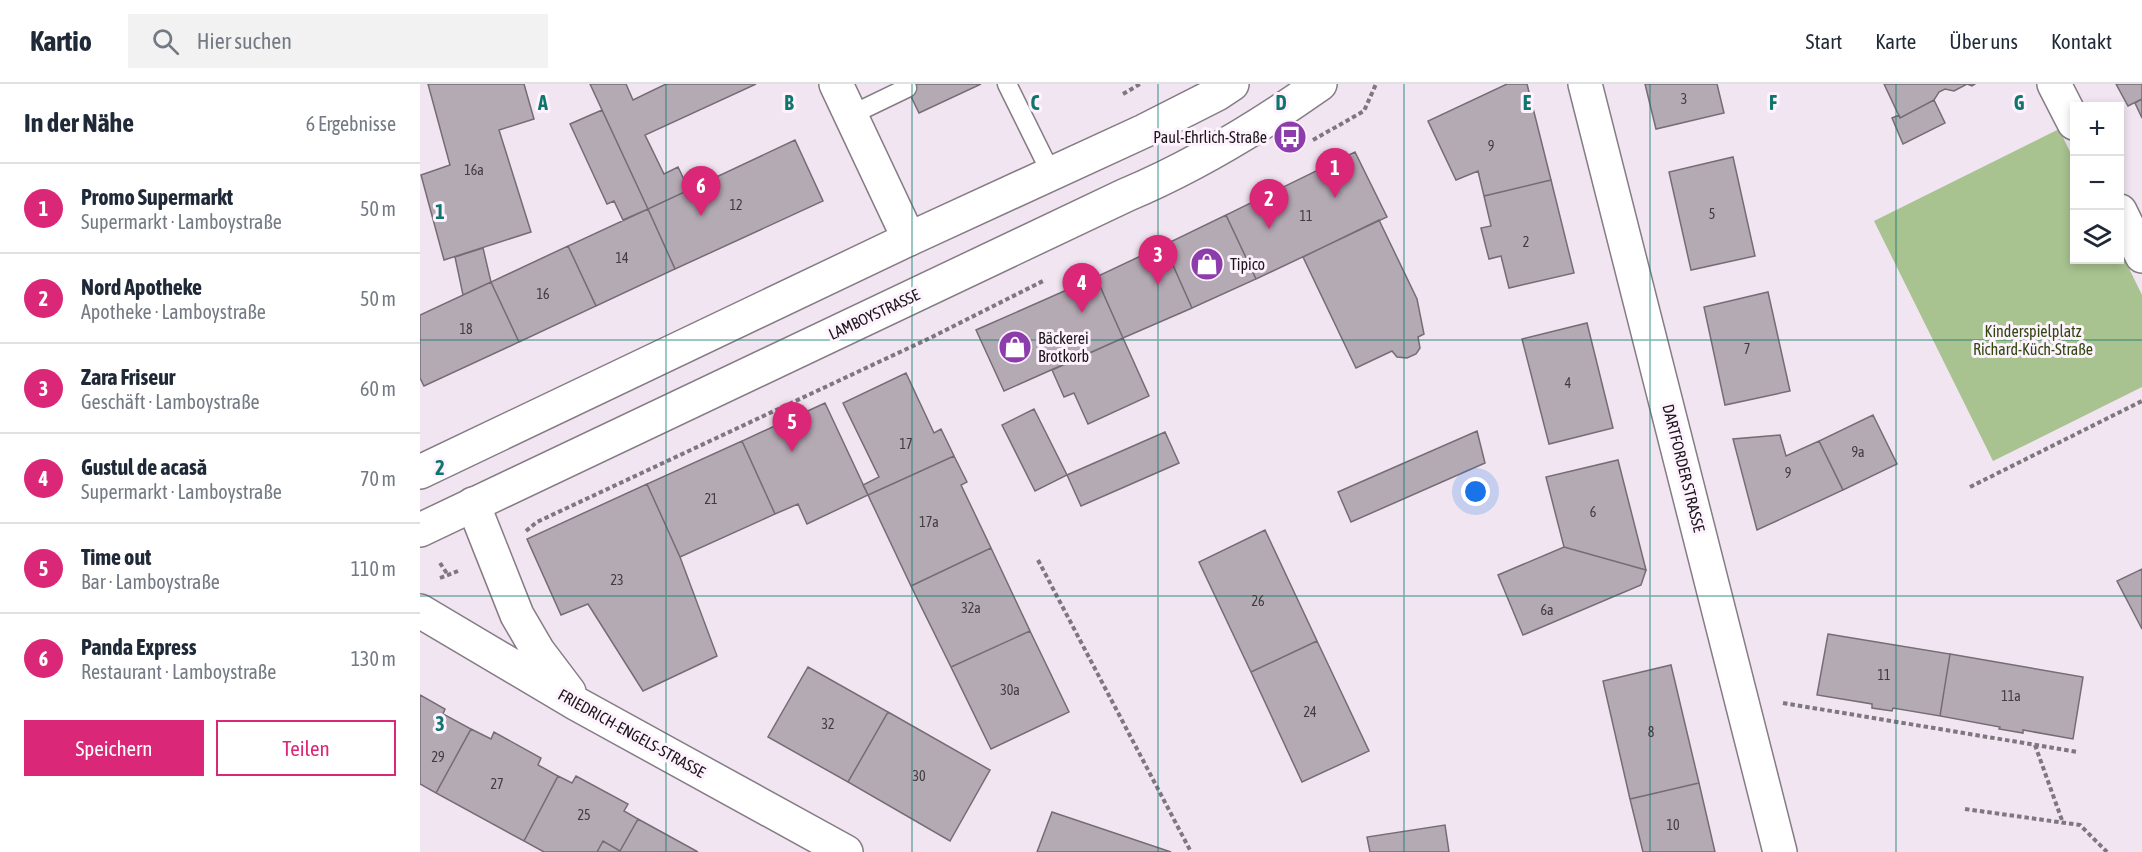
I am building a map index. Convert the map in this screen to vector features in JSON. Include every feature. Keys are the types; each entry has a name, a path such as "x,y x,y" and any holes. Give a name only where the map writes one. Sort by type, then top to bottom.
{"main road":[{"path":"836,84 909,239"},
{"path":"420,472 909,239 1144,131 1232,84"},
{"name":"LAMBOYSTRASSE","path":"420,530 1113,201 1166,178 1282,112 1320,84"},
{"name":"DARTFORDER STRASSE","path":"1585,84 1780,852"},
{"path":"2055,84 2070,115"},
{"path":"2124,220 2142,256"},
{"path":"472,504 517,615 538,651 577,704"},
{"name":"FRIEDRICH-ENGELS-STRASSE","path":"420,611 577,704 846,852"}],"lane":[{"path":"1007,84 1052,173"},
{"path":"850,115 907,88"}],"path":[{"path":"1971,488 2142,401"},
{"path":"1038,560 1191,852"},
{"path":"1742,697 2078,752"},
{"path":"2035,745 2063,823"},
{"path":"1965,809 2080,825 2107,852"}],"green space":[{"name":"Kinderspielplatz Richard-Küch-Straße","path":"2059,129 2070,152 2070,264 2124,264 2124,258 2142,295 2142,387 1993,461 1874,221"}],"building":[{"path":"428,84 524,84 534,119 499,130 531,232 444,260 421,175 450,165"},
{"path":"590,84 626,84 633,100 666,84 756,84 645,135 664,174 678,167 689,190 648,209"},
{"path":"905,84 981,84 919,113"},
{"path":"1507,84 1527,84 1551,180 1484,196 1478,171 1456,180 1428,121"},
{"path":"1645,84 1717,84 1724,113 1656,129"},
{"path":"1884,84 1967,84 1954,91 1945,89 1939,92 1934,100 1900,118"},
{"path":"2116,84 2142,84 2142,99 2128,106"},
{"path":"2142,99 2142,118 2135,103"},
{"path":"1934,100 1945,123 1903,144 1892,118 1899,115 1900,118"},
{"path":"602,110 648,209 623,220 614,201 607,204 570,124"},
{"path":"795,140 823,201 675,269 648,209"},
{"path":"1355,152 1387,217 1256,279 1226,215"},
{"path":"1733,157 1755,256 1691,270 1669,172"},
{"path":"1551,180 1574,273 1509,288 1501,256 1489,259 1481,228 1491,226 1484,196"},
{"path":"648,209 675,269 596,306 568,246"},
{"path":"1226,215 1256,279 1192,308 1164,245"},
{"path":"1379,220 1417,299 1424,334 1418,337 1420,348 1416,354 1407,358 1397,357 1392,351 1356,368 1303,257"},
{"path":"1164,245 1192,308 1123,338 1096,277"},
{"path":"568,246 596,306 519,342 491,282"},
{"path":"483,248 491,282 463,295 455,257"},
{"path":"1096,277 1123,338 1004,391 976,330"},
{"path":"491,282 519,342 424,386 420,378 420,315"},
{"path":"1768,292 1790,391 1725,405 1704,307"},
{"path":"1587,323 1613,428 1549,444 1522,339"},
{"path":"1123,338 1149,396 1088,424 1074,393 1064,397 1052,370"},
{"path":"906,373 934,433 941,429 954,456 868,495 863,485 879,477 843,403"},
{"path":"825,403 868,495 807,524 798,504 775,514 742,441"},
{"path":"1034,409 1067,475 1035,491 1002,425"},
{"path":"1873,415 1897,464 1843,490 1819,441"},
{"path":"1477,431 1485,463 1351,522 1338,492"},
{"path":"1165,432 1179,463 1081,506 1067,475"},
{"path":"1780,435 1786,456 1819,441 1843,490 1757,530 1733,439"},
{"path":"742,441 775,514 680,557 647,484"},
{"path":"954,456 967,482 961,485 991,548 911,586 868,495"},
{"path":"1618,460 1646,570 1564,547 1546,477"},
{"path":"647,484 680,557 717,656 643,691 588,604 561,615 527,539"},
{"path":"1265,530 1317,641 1251,672 1199,562"},
{"path":"1564,547 1646,570 1641,585 1523,635 1498,575"},
{"path":"991,548 1030,631 951,667 911,586"},
{"path":"2142,569 2142,629 2117,581"},
{"path":"1030,631 1069,712 991,749 951,667"},
{"path":"1828,634 1950,654 1940,716 1893,708 1892,711 1872,708 1872,704 1817,695"},
{"path":"1317,641 1369,751 1302,782 1251,672"},
{"path":"1950,654 2083,677 2073,739 2023,730 2023,733 1999,729 2000,727 1940,716"},
{"path":"1671,665 1699,783 1630,799 1603,681"},
{"path":"808,667 888,712 848,782 768,737"},
{"path":"420,695 445,709 443,714 471,729 436,793 420,784"},
{"path":"888,712 990,770 950,841 848,782"},
{"path":"471,729 491,739 494,732 541,758 538,765 558,776 524,841 436,793"},
{"path":"558,776 572,783 576,776 628,804 624,811 638,819 620,851 603,841 597,852 544,852 524,841"},
{"path":"1699,783 1715,852 1643,852 1630,799"},
{"path":"1052,812 1171,852 1037,852"},
{"path":"638,819 698,852 597,852 603,841 620,851"},
{"path":"1445,825 1449,852 1370,852 1367,837"}],"place":[{"name":"Paul-Ehrlich-Straße","path":"1290,137"},
{"name":"Promo Supermarkt","path":"1335,198"},
{"name":"Panda Express","path":"701,216"},
{"name":"Nord Apotheke","path":"1269,229"},
{"name":"Tipico","path":"1207,264"},
{"name":"Zara Friseur","path":"1158,285"},
{"name":"Gustul de acasă","path":"1082,313"},
{"name":"Bäckerei Brotkorb","path":"1015,347"},
{"name":"Time out","path":"792,452"}]}
